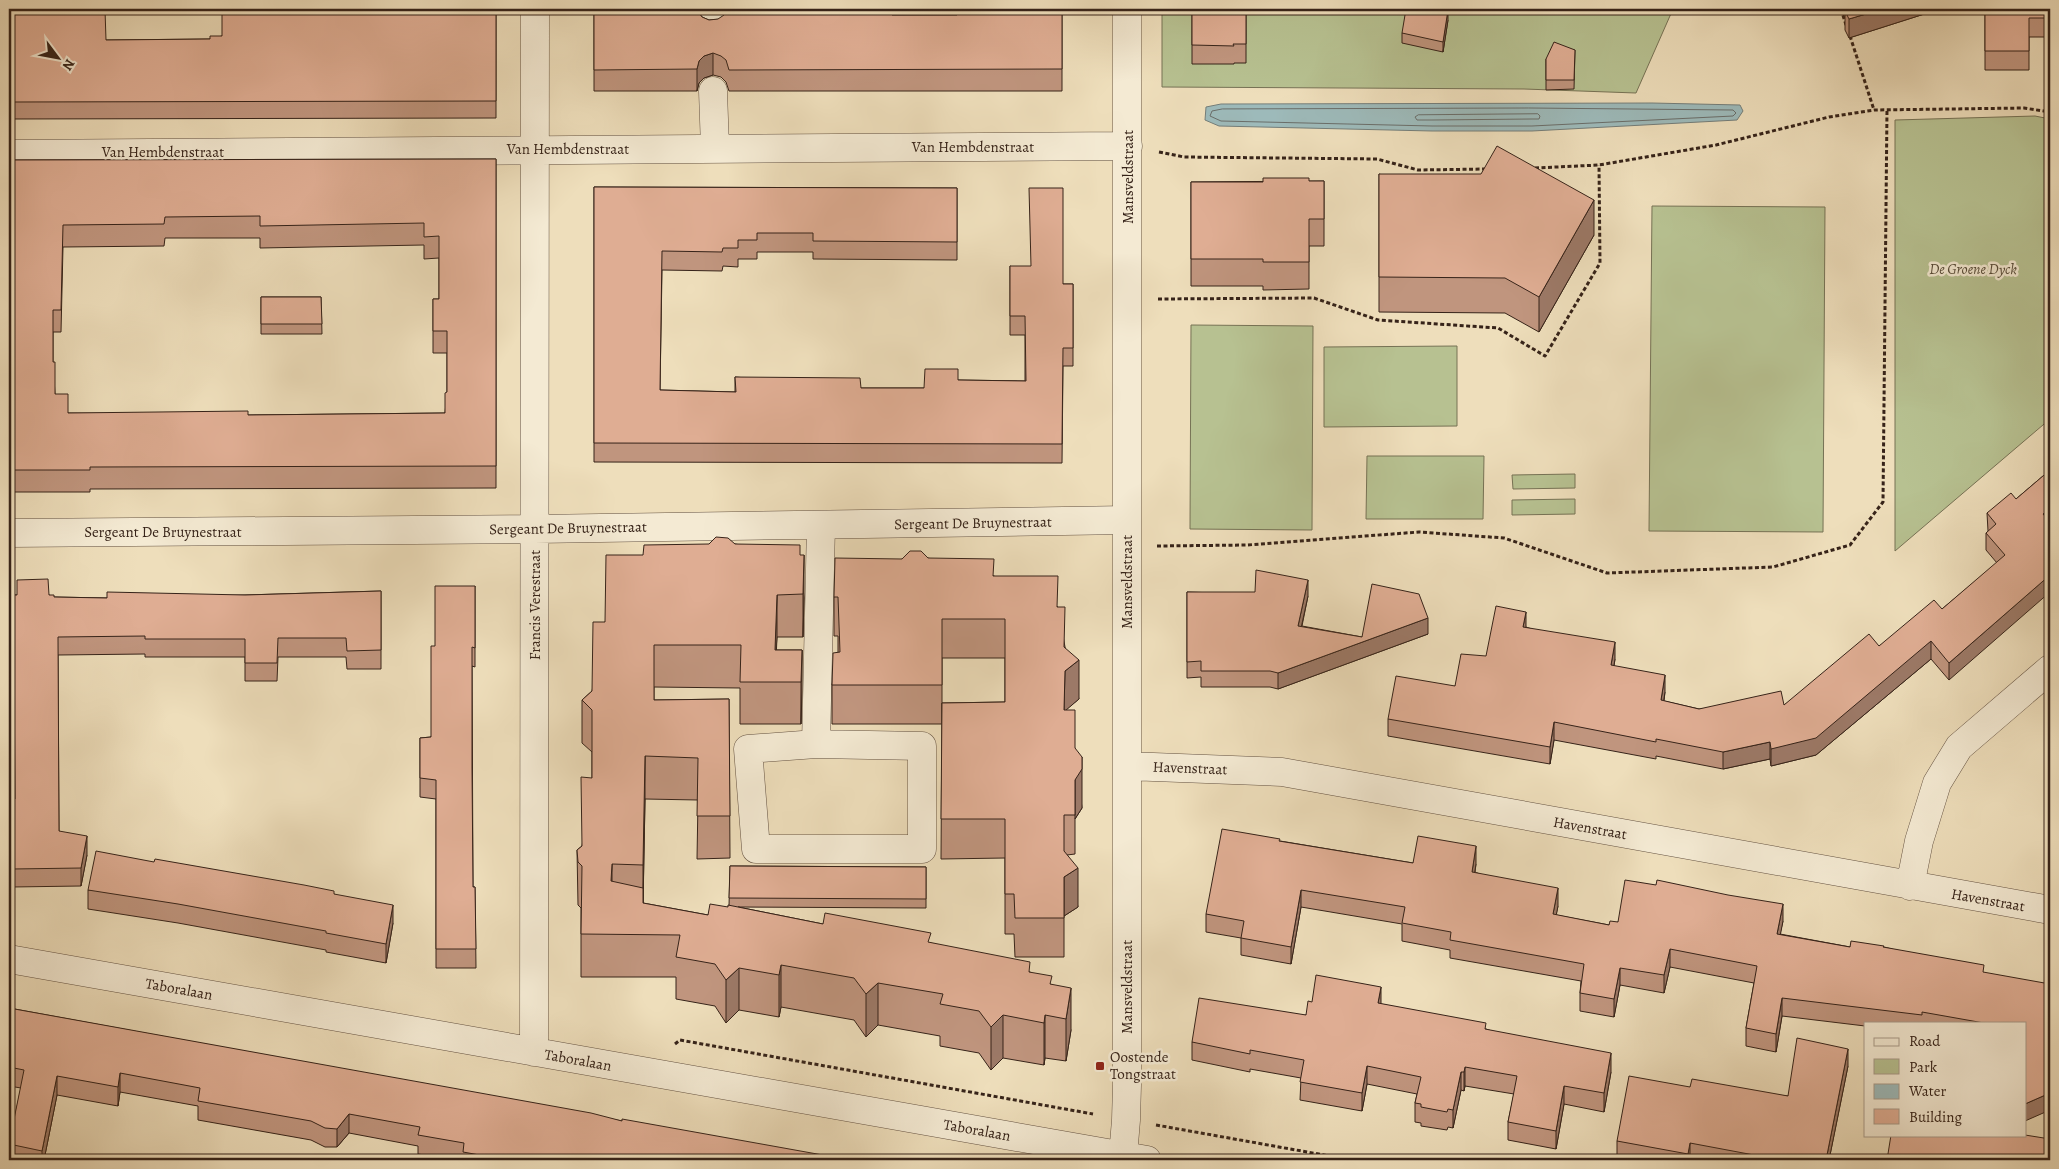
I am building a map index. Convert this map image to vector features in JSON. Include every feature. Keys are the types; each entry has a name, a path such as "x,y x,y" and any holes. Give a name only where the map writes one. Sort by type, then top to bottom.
{"street":[{"name":"Francis Verestraat","path":"534,1052 535,9"},
{"name":"Mansveldstraat","path":"1116,1157 1126,1120 1127,9"},
{"path":"713,91 715,148"},
{"name":"Van Hembdenstraat","path":"9,154 1128,146"},
{"path":"816,744 821,525"},
{"name":"Sergeant De Bruynestraat","path":"9,533 821,525 1127,532"},
{"path":"1910,886 1919,841 1937,783 1959,747 2050,669"},
{"path":"816,744 922,746 922,849 756,849 748,750 816,744"},
{"name":"Havenstraat","path":"1127,766 1282,772 2050,910"},
{"name":"Taboralaan","path":"9,959 1116,1157"}],"path":[{"path":"1841,9 1874,110"},
{"path":"1531,168 1599,164 1716,145 1829,117 1874,110 2024,108 2050,112"},
{"path":"1127,532 1154,546 1247,544 1419,532 1504,538 1607,573 1773,567 1850,546 1884,502 1887,110"},
{"path":"1155,152 1184,157 1377,159 1418,170 1494,169"},
{"path":"1128,299 1314,298 1378,320 1498,328 1545,356 1600,263 1599,164"},
{"path":"634,1070 680,1040 1352,1160"}],"green space":[{"path":"1162,9 1673,9 1636,93 1524,89 1162,87"},
{"name":"De Groene Dyck","path":"2035,116 2050,119 2050,419 1895,551 1895,120"},
{"path":"1652,206 1825,207 1823,532 1649,531"},
{"path":"1191,325 1313,326 1312,530 1190,529"},
{"path":"1457,346 1457,426 1324,427 1324,347"},
{"path":"1367,456 1484,456 1483,519 1366,519"},
{"path":"1575,474 1575,488 1513,489 1512,475"},
{"path":"1575,499 1575,514 1512,515 1512,500"}],"water":[{"path":"1652,103 1740,105 1743,111 1737,120 1532,131 1432,131 1219,126 1205,120 1206,107 1221,104"}],"building":[{"path":"9,9 105,10 106,40 210,39 210,36 222,36 222,9 496,9 496,101 9,102"},
{"path":"594,9 697,9 702,17 709,20 718,19 724,15 727,9 801,9 800,13 861,14 861,9 892,9 892,15 957,15 957,9 1062,9 1062,69 729,70 726,60 713,53 704,56 699,61 697,69 594,70"},
{"path":"1192,9 1246,9 1246,44 1233,44 1234,46 1192,45"},
{"path":"1406,9 1448,10 1443,42 1402,33"},
{"path":"1849,9 1883,9 1849,19 1845,11"},
{"path":"1985,9 2050,9 2050,18 2029,18 2029,51 1985,51"},
{"path":"1554,42 1575,50 1574,80 1546,80 1546,59"},
{"path":"1497,146 1594,200 1539,297 1505,278 1379,277 1379,174 1481,174"},
{"path":"496,159 496,466 90,467 90,470 9,470 9,160","holes":["260,216 260,226 424,223 424,237 439,236 439,299 433,299 433,331 447,331 445,413 248,415 248,411 68,413 68,394 55,394 55,362 53,362 53,310 61,310 63,225 164,224 165,217"]},
{"path":"1263,178 1309,178 1309,181 1324,181 1324,219 1309,219 1309,262 1263,262 1263,259 1191,259 1191,182 1263,182"},
{"path":"594,187 957,188 957,242 813,241 813,233 757,233 757,240 738,240 738,248 723,248 722,252 662,251 660,390 736,392 735,377 860,378 861,388 924,388 925,369 958,369 958,380 1026,381 1025,316 1010,316 1010,266 1031,266 1029,188 1063,188 1063,284 1073,284 1073,348 1063,348 1062,444 594,443"},
{"path":"261,297 321,297 322,324 261,324"},
{"path":"2050,470 2050,508 2043,514 2050,522 2050,575 1949,663 1931,641 1816,738 1771,749 1770,742 1723,752 1656,739 1656,742 1554,722 1550,747 1388,719 1396,676 1455,686 1461,654 1486,656 1496,606 1526,612 1523,627 1615,642 1611,665 1665,675 1661,700 1699,709 1781,691 1784,705 1869,634 1879,646 1934,600 1942,609 2005,555 1986,533 1996,524 1987,513 2011,493 2016,499"},
{"path":"716,537 728,538 735,544 800,545 800,555 804,555 803,594 777,595 775,650 802,650 801,682 740,682 741,645 654,645 654,700 729,699 730,816 697,816 698,758 645,756 643,865 612,864 611,881 643,888 643,903 708,915 710,904 728,907 728,905 823,924 825,913 931,933 928,942 1030,962 1029,972 1052,976 1050,984 1071,988 1066,1019 1045,1015 1044,1023 1003,1015 991,1027 979,1011 940,1004 943,994 878,983 866,994 854,978 781,965 779,975 739,968 726,980 715,964 676,957 680,935 581,934 582,866 578,862 577,850 582,846 581,777 592,778 592,710 582,700 592,691 593,622 605,622 606,555 643,555 644,545 709,544"},
{"path":"910,551 921,551 928,558 994,559 993,576 1058,576 1057,607 1065,607 1064,647 1079,660 1065,671 1064,710 1075,710 1075,748 1082,757 1082,769 1075,780 1075,815 1064,815 1064,851 1078,868 1064,877 1064,918 1015,918 1014,894 1005,894 1005,819 941,819 942,703 1005,702 1005,619 942,619 942,685 832,685 833,653 840,652 838,597 834,597 835,558 902,559"},
{"path":"1256,570 1308,580 1298,626 1362,637 1372,584 1419,594 1428,618 1278,673 1270,671 1201,671 1201,661 1187,662 1187,592 1255,592"},
{"path":"48,579 49,595 54,595 54,597 107,598 107,592 245,595 381,591 381,650 347,651 346,638 278,638 277,663 245,663 245,639 145,639 145,636 58,637 59,831 87,836 81,868 12,869 12,799 15,799 12,595 17,595 17,580"},
{"path":"435,586 475,586 475,648 472,647 472,767 473,887 475,887 476,949 436,949 436,780 420,778 420,738 431,737 431,646 435,646"},
{"path":"1222,829 1280,839 1279,841 1413,863 1418,836 1476,846 1472,872 1558,888 1553,914 1609,925 1610,921 1618,922 1625,880 1656,885 1657,880 1783,904 1777,934 1850,947 1851,941 1884,946 1984,965 1983,972 2050,984 2050,1093 2026,1104 2026,1022 1978,1022 1922,1012 1922,1015 1782,998 1776,1034 1746,1028 1757,966 1670,949 1664,975 1620,968 1614,999 1580,993 1584,964 1450,940 1451,932 1402,923 1405,907 1301,890 1291,947 1241,938 1244,921 1206,914"},
{"path":"96,851 154,862 155,859 304,885 334,891 334,894 393,905 386,944 178,904 88,890"},
{"path":"730,866 926,867 926,899 729,898"},
{"path":"1316,975 1381,987 1378,1003 1486,1023 1485,1029 1611,1053 1604,1093 1564,1086 1556,1131 1508,1122 1517,1076 1465,1067 1464,1072 1461,1072 1453,1110 1448,1109 1447,1112 1421,1107 1421,1104 1415,1103 1421,1077 1367,1066 1362,1093 1300,1082 1304,1060 1250,1050 1250,1054 1192,1042 1199,998 1306,1015 1308,1001 1312,1002"},
{"path":"9,1008 591,1113 622,1121 622,1119 845,1160 534,1160 512,1156 511,1160 507,1160 463,1152 464,1143 418,1135 420,1127 349,1114 337,1129 325,1128 311,1121 198,1101 200,1088 120,1073 118,1087 57,1076 42,1151 9,1144 24,1070 9,1067"},
{"path":"1797,1038 1848,1049 1826,1160 1770,1160 1770,1158 1690,1143 1688,1154 1617,1141 1629,1076 1690,1087 1692,1079 1788,1096"},
{"path":"2026,1135 2050,1139 2050,1160 1887,1160 1891,1136"}],"place":[{"name":"Oostende Tongstraat","path":"1100,1066"}]}
